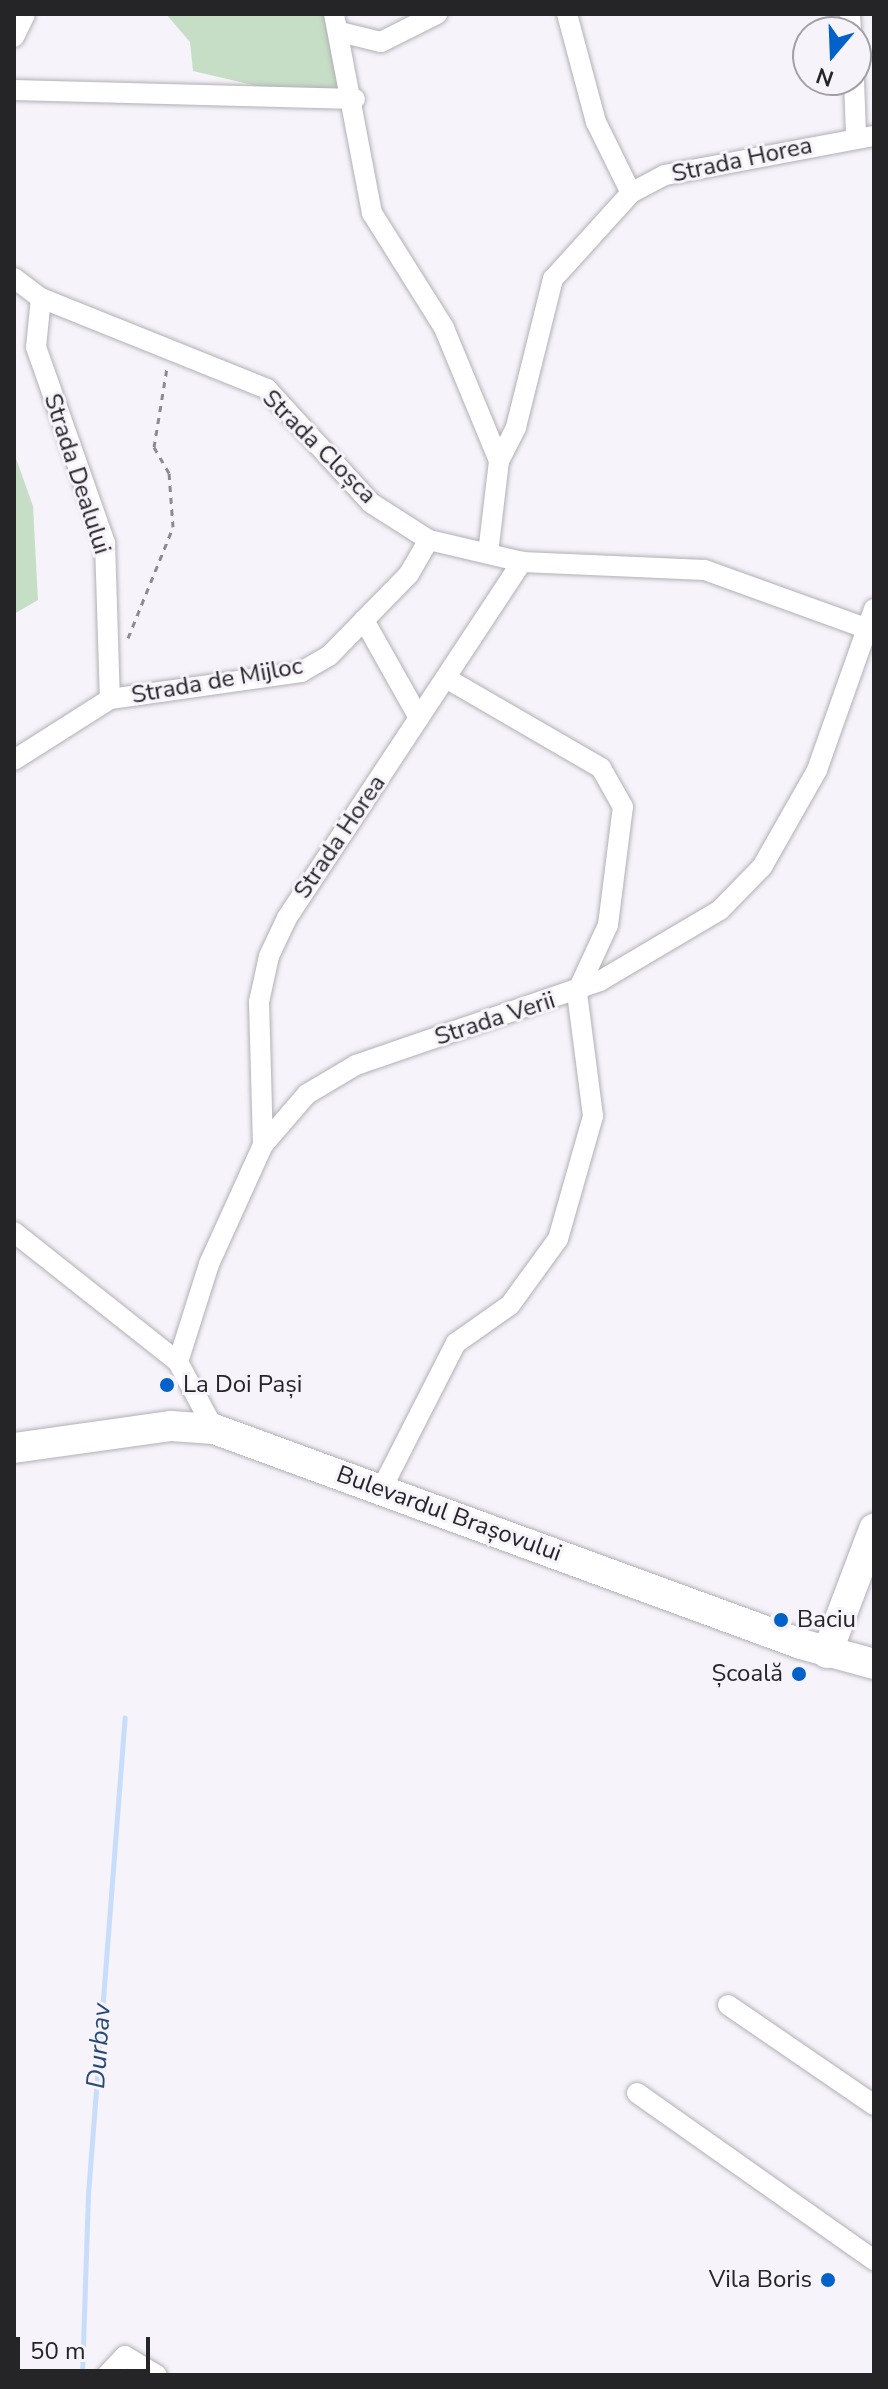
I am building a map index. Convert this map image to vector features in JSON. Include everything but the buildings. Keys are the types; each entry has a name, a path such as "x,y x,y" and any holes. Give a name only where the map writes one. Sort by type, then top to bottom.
{"main road":[{"name":"Bulevardul Brașovului","path":"14,1448 171,1426 214,1429 827,1653 874,1664"},
{"path":"827,1653 874,1529"}],"street":[{"path":"14,37 25,14"},
{"path":"337,23 381,42 437,14"},
{"path":"567,14 596,122 631,193"},
{"path":"337,23 355,99 372,213 444,328 499,461 488,553"},
{"path":"14,90 355,99"},
{"path":"857,96 865,135"},
{"name":"Strada Horea","path":"499,461 516,427 553,279 631,193 665,175 865,135"},
{"name":"Strada Cloșca","path":"14,276 41,298 267,389 371,503 429,540 522,562 705,570 870,618"},
{"name":"Strada Dealului","path":"41,298 36,347 105,543 114,662 110,699"},
{"name":"Strada de Mijloc","path":"14,760 110,699 301,672 329,656 409,574 429,540"},
{"name":"Strada Horea","path":"263,1145 259,1002 269,956 522,562"},
{"path":"381,1490 456,1343 510,1305 558,1239 593,1116 577,992 700,923 762,867 817,770 870,618"},
{"path":"364,620 419,718"},
{"name":"Strada Verii","path":"178,1362 209,1264 263,1145 307,1094 356,1065 577,992 608,925 623,807 618,791 601,768 446,678"},
{"path":"14,1232 178,1362 214,1429"},
{"path":"728,2005 874,2105"},
{"path":"637,2093 874,2260"},
{"path":"107,2375 125,2356 157,2375"}],"path":[{"name":"Strada de Mijloc","path":"114,662 173,527 169,473 154,447 171,351"}],"green space":[{"path":"166,14 324,14 341,92 282,92 193,71 190,42"},
{"path":"14,453 33,506 38,600 14,614"}],"waterway":[{"name":"Durbav","path":"82,2375 88,2194 125,1717"}],"place":[{"name":"La Doi Pași","path":"167,1385"},
{"name":"Baciu","path":"781,1620"},
{"name":"Școală","path":"799,1674"},
{"name":"Vila Boris","path":"828,2280"}]}
